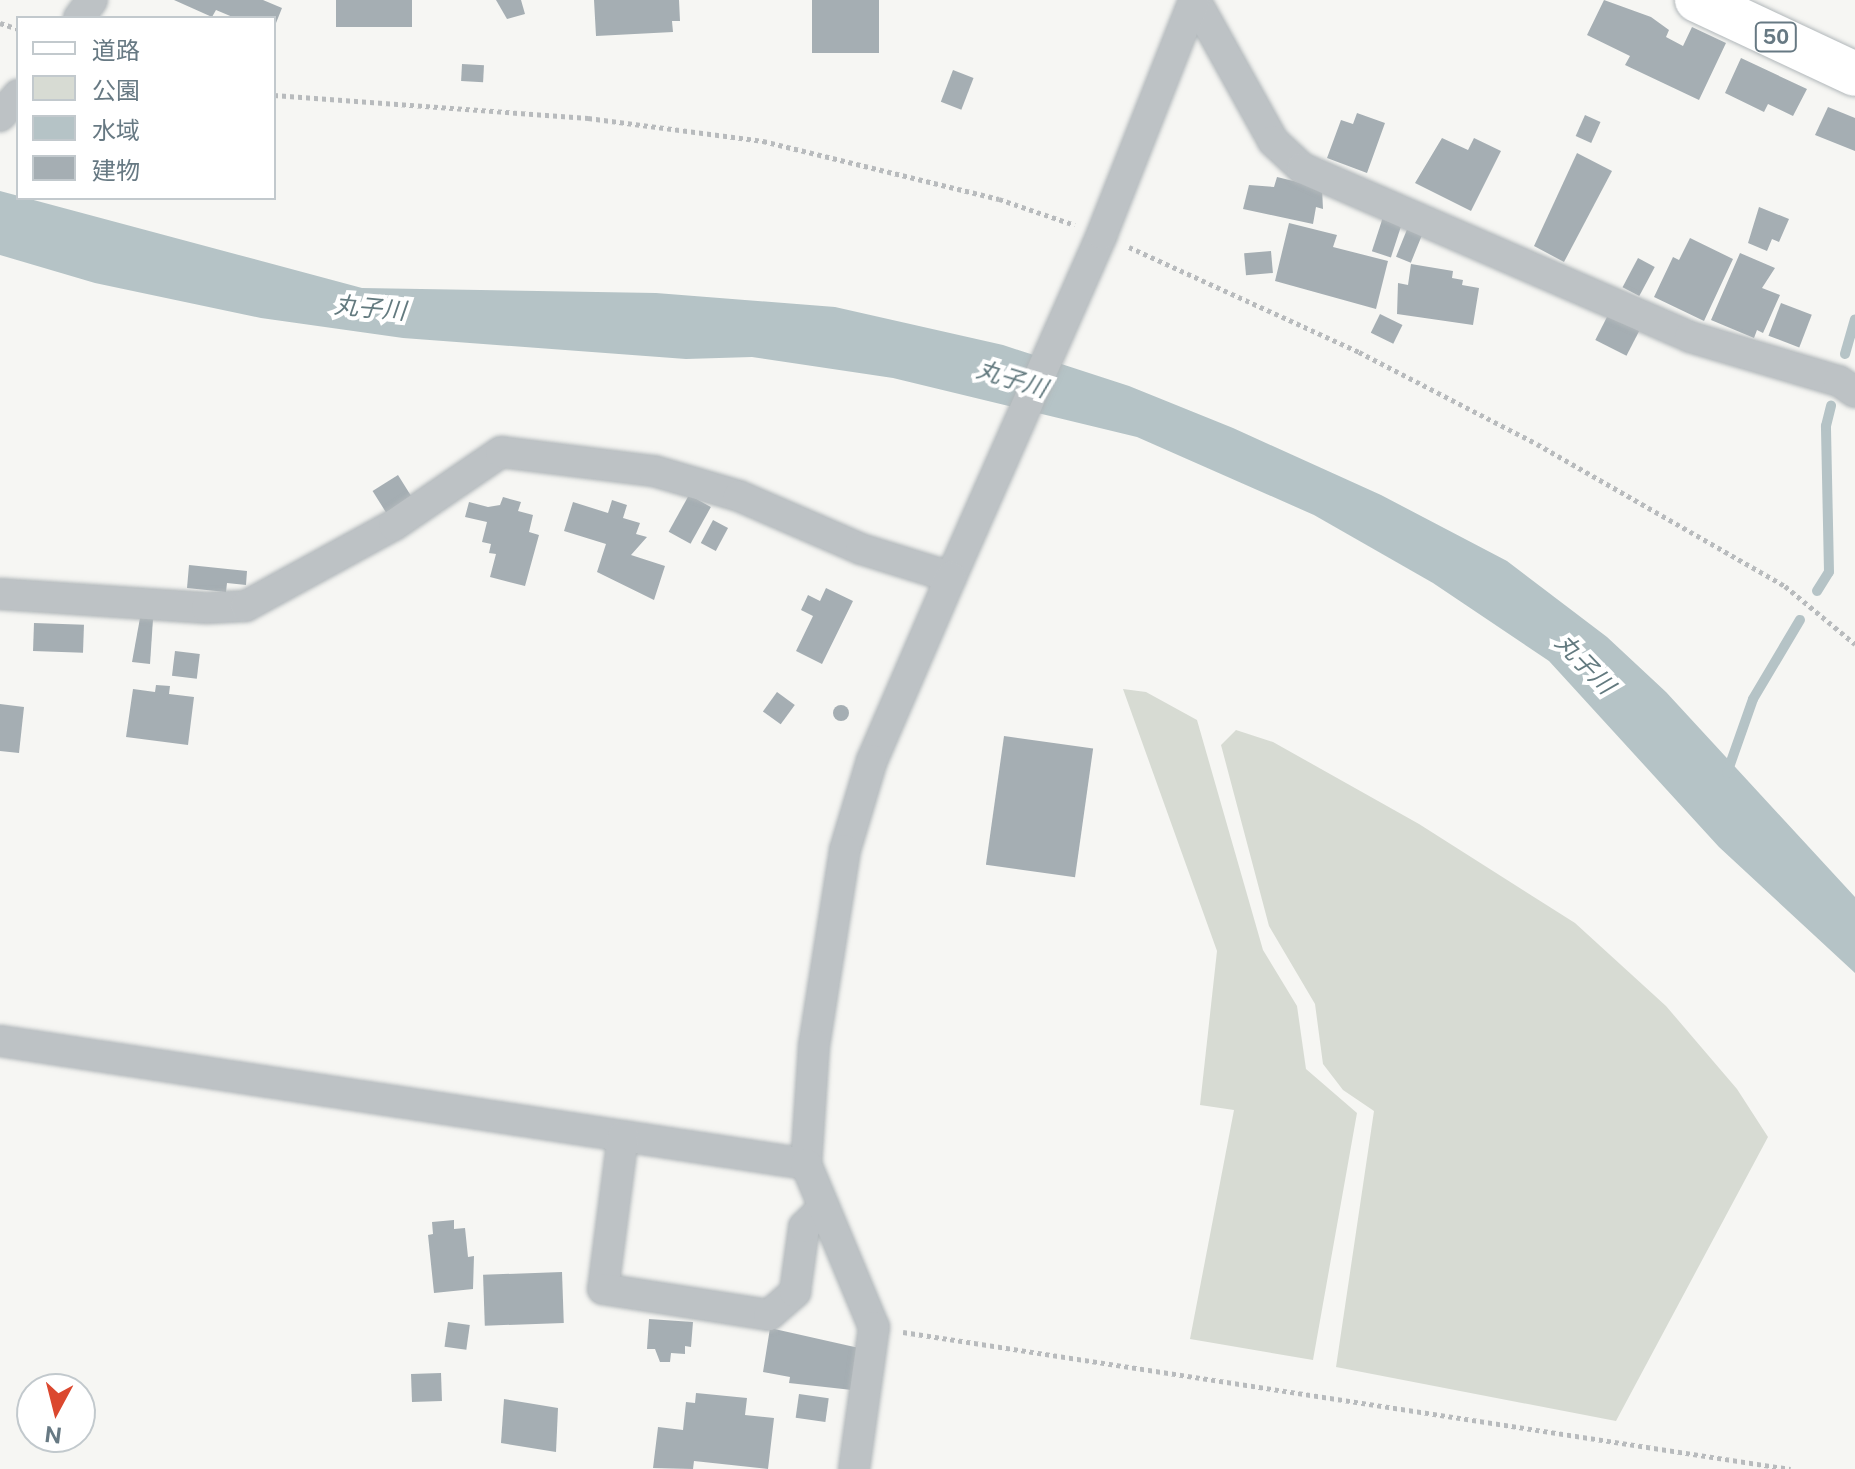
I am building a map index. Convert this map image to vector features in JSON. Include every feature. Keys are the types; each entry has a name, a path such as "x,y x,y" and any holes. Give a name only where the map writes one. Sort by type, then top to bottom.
{"main road":[{"name":"50","path":"1697,0 1855,74"}],"street":[{"path":"854,1469 874,1327 806,1164 814,1045 845,850 872,760 1098,243 1195,0"},
{"path":"1195,0 1273,141 1302,168 1690,337 1839,381 1855,392"},
{"path":"0,116 16,97"},
{"path":"0,594 207,608 246,606 394,525 501,452 654,471 739,496 861,549 951,577"},
{"path":"0,1041 806,1164"},
{"path":"623,1136 603,1289 769,1315 795,1292 804,1227 824,1207"}],"path":[{"path":"276,95 588,118 763,141 999,199 1359,352 1537,444 1785,586 1855,644"},
{"path":"874,1327 1790,1469"}],"green space":[{"path":"1123,689 1146,692 1197,720 1263,950 1297,1006 1306,1069 1357,1113 1313,1360 1190,1339 1234,1110 1200,1105 1217,951"},
{"path":"1236,730 1273,742 1419,824 1575,923 1666,1006 1737,1089 1768,1137 1616,1421 1336,1367 1374,1111 1343,1090 1323,1064 1315,1004 1269,926 1221,745"}],"water":[{"name":"丸子川","path":"0,191 16,195 16,200 34,200 362,288 656,293 835,307 1003,345 1129,386 1233,428 1381,495 1507,561 1607,637 1666,692 1855,897 1855,973 1719,847 1549,661 1433,583 1314,515 1137,437 893,378 752,357 686,359 403,338 261,318 95,283 0,255"}],"building":[{"path":"174,0 263,0 282,8 276,23 276,16 230,16 216,10 210,16"},
{"path":"336,0 412,0 412,27 336,27"},
{"path":"496,0 521,0 525,14 507,19"},
{"path":"594,0 679,0 680,21 672,21 673,32 596,36"},
{"path":"812,0 879,0 879,53 812,53"},
{"path":"1604,0 1651,17 1669,30 1666,37 1683,46 1692,27 1726,43 1699,100 1625,65 1630,56 1587,35"},
{"path":"1741,58 1807,89 1793,116 1768,104 1764,112 1725,93"},
{"path":"462,64 484,65 483,82 461,81"},
{"path":"953,70 974,78 961,110 941,102"},
{"path":"1828,107 1855,118 1855,151 1815,135"},
{"path":"1357,113 1385,123 1367,173 1327,158 1341,120 1353,124"},
{"path":"1585,115 1601,122 1591,143 1576,136"},
{"path":"1442,138 1468,150 1474,138 1501,151 1471,211 1415,183"},
{"path":"1577,153 1612,171 1564,262 1534,246"},
{"path":"1277,177 1322,188 1323,209 1316,207 1313,224 1243,209 1249,185 1274,187"},
{"path":"1759,207 1789,219 1779,242 1772,239 1767,251 1748,243"},
{"path":"1383,217 1402,223 1391,257 1372,251"},
{"path":"1289,223 1337,235 1333,247 1388,261 1376,309 1275,281"},
{"path":"1408,227 1423,233 1411,263 1396,257"},
{"path":"1690,238 1733,259 1704,321 1654,297 1673,257 1679,260"},
{"path":"1271,251 1273,273 1246,275 1244,253"},
{"path":"1740,253 1775,268 1762,288 1780,295 1763,333 1757,330 1754,338 1711,320"},
{"path":"1638,258 1655,267 1639,296 1623,287"},
{"path":"1411,264 1453,271 1452,278 1463,280 1462,285 1479,288 1473,325 1397,314 1398,283 1408,285"},
{"path":"1781,303 1812,315 1799,348 1768,336"},
{"path":"1380,314 1402,325 1393,344 1371,333"},
{"path":"1608,315 1639,331 1626,356 1595,340"},
{"path":"398,475 414,501 389,517 373,491"},
{"path":"689,495 711,507 691,544 669,532"},
{"path":"503,497 521,502 518,511 533,515 529,532 539,535 525,586 490,577 496,554 489,553 491,544 482,542 487,522 465,517 469,502 488,507 500,505"},
{"path":"612,500 627,505 623,518 640,523 636,534 647,537 631,555 665,566 654,600 597,572 606,544 564,531 573,502 608,513"},
{"path":"713,520 728,528 716,551 701,543"},
{"path":"189,565 247,571 246,585 227,583 226,592 187,588"},
{"path":"826,588 853,601 822,664 796,651 813,616 801,610 808,595 820,601"},
{"path":"140,618 153,619 150,664 132,662"},
{"path":"34,623 84,625 83,653 33,651"},
{"path":"175,651 200,654 197,679 172,676"},
{"path":"156,685 170,686 169,694 194,697 188,745 126,737 133,689 155,692"},
{"path":"777,692 795,705 781,724 763,711"},
{"path":"0,704 24,707 19,753 0,751"},
{"path":"838,705 844,705 849,713 847,719 838,721 833,716 833,710"},
{"path":"1004,736 1093,749 1075,877 986,865"},
{"path":"454,1220 454,1229 465,1228 468,1257 474,1256 473,1289 434,1293 428,1235 433,1234 432,1222"},
{"path":"562,1272 564,1323 485,1326 483,1275"},
{"path":"649,1319 693,1322 691,1347 685,1346 685,1354 671,1353 670,1362 660,1362 655,1349 647,1349"},
{"path":"448,1322 470,1325 466,1350 445,1347"},
{"path":"770,1328 859,1348 852,1390 789,1383 790,1377 763,1372"},
{"path":"441,1373 442,1401 412,1402 411,1374"},
{"path":"696,1393 747,1398 745,1415 774,1418 768,1469 694,1461 693,1469 653,1468 658,1427 683,1430 686,1402 695,1403"},
{"path":"799,1394 829,1398 825,1422 796,1418"},
{"path":"504,1399 558,1408 556,1452 501,1443"}],"waterway":[{"path":"1845,354 1855,319"},
{"path":"1817,591 1829,572 1826,426 1831,406"},
{"path":"1727,773 1753,699 1800,620"}]}
